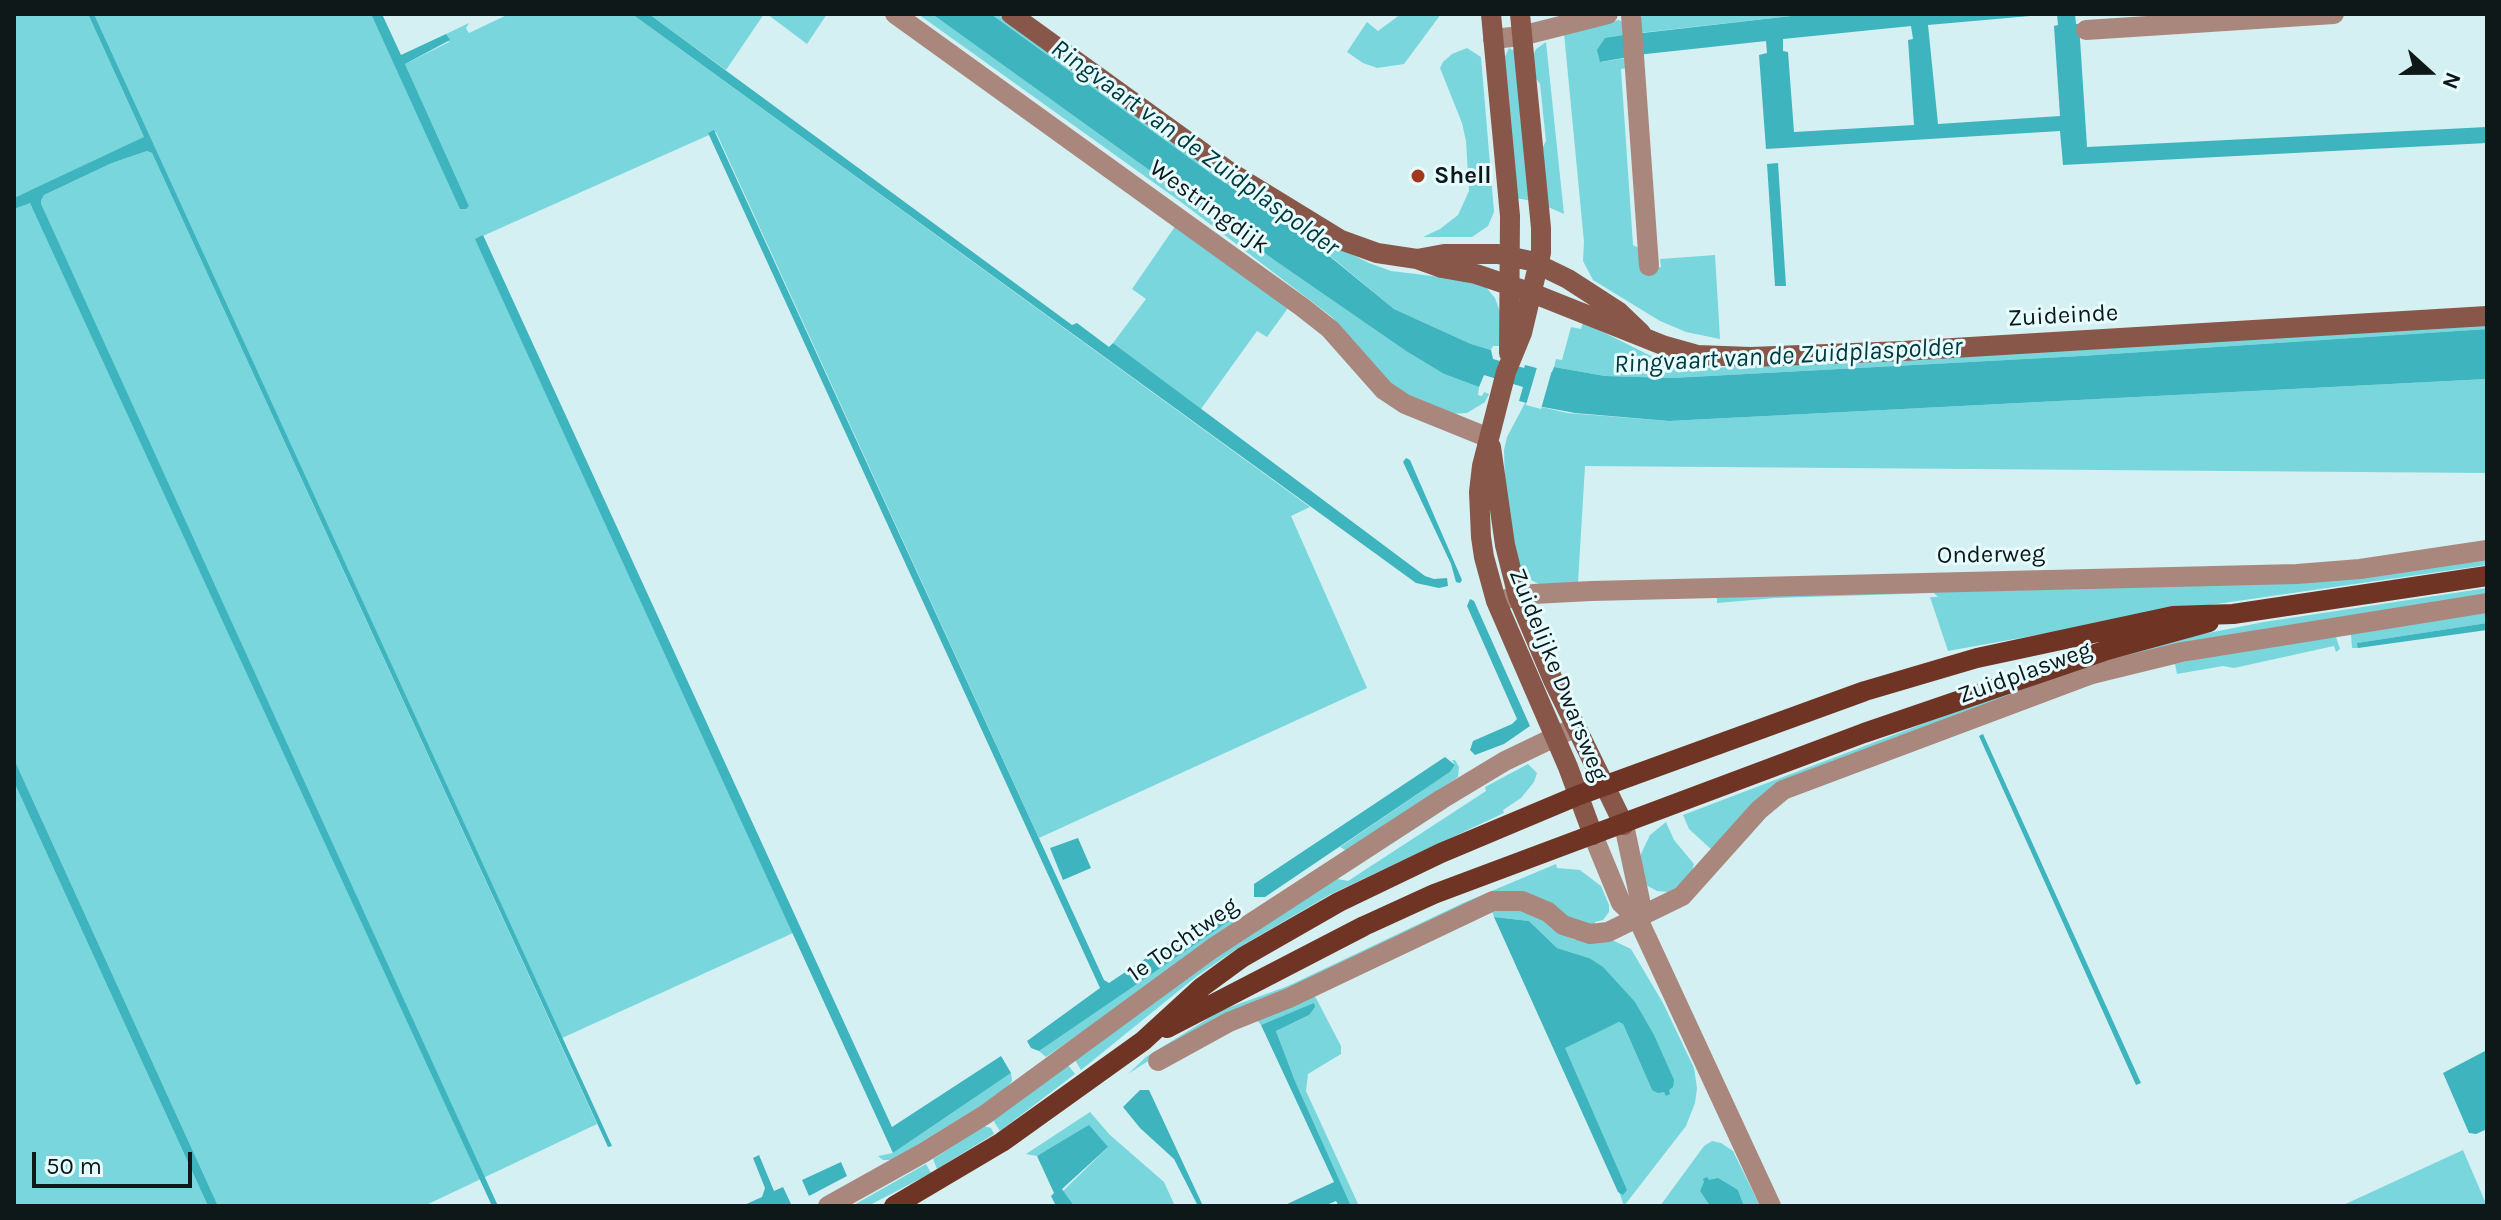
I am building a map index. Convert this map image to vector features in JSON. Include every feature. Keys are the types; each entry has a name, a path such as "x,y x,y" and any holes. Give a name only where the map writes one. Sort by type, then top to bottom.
{"main road":[{"name":"Zuidplasweg","path":"1579,795 1865,691 1977,658 2173,616 2233,614 2487,576"},
{"name":"Zuidplasweg","path":"1593,835 1998,686 2107,650 2233,614"},
{"name":"1e Tochtweg","path":"894,1206 1002,1142 1143,1041 1202,987 1243,957 1339,902 1441,853 1579,795"},
{"name":"1e Tochtweg","path":"1143,1041 1364,926 1434,894 1593,835"}],"street":[{"name":"Westringdijk","path":"895,14 1302,307 1330,329 1384,390 1405,404 1489,438"},
{"path":"1011,14 1230,172 1302,218 1355,246 1388,256 1417,259"},
{"path":"1491,14 1509,187 1506,374"},
{"path":"1506,374 1522,333 1539,264 1541,228 1520,14"},
{"path":"1493,39 1521,36 1608,14"},
{"path":"2086,30 2138,19 2334,14"},
{"path":"1631,18 1649,266"},
{"name":"Zuideinde","path":"1417,259 1444,254 1510,256 1539,264 1619,312 1645,337"},
{"name":"Zuideinde","path":"1417,259 1532,293 1665,346 1697,355 1751,357 1980,347 2487,316"},
{"name":"Zuidelijke Dwarsweg","path":"1506,374 1480,478 1484,557 1496,601 1555,736 1621,903 1638,919 1771,1206"},
{"name":"Zuidelijke Dwarsweg","path":"1489,438 1505,545 1518,597 1535,640 1624,825 1640,900 1638,919"},
{"name":"Onderweg","path":"1496,601 1533,594 1637,589 2297,574 2360,569 2487,550"},
{"name":"Zuidplasweg","path":"1638,919 1682,896 1759,810 1783,790 1869,757 2092,674 2182,652 2487,603"},
{"name":"1e Tochtweg","path":"828,1206 986,1114 1213,948 1442,799 1505,761 1576,727"},
{"path":"1158,1061 1229,1022 1289,998 1493,901 1512,899 1535,905 1563,925 1590,934 1608,932 1638,919"}],"shaded area":[{"path":"14,14 88,14 144,137 14,198"},
{"path":"88,14 94,14 612,1146 608,1147 152,153 147,151 112,163 44,195 41,204 498,1206 492,1206 30,203 14,209 14,198 144,137"},
{"path":"94,14 371,14 461,209 469,206 405,64 449,42 446,34 469,23 466,28 469,33 509,14 632,14 1310,507 1291,516 1367,688 1039,838 716,132 708,133 476,239 793,933 562,1038"},
{"path":"371,14 382,14 401,55 446,34 450,40 405,64 469,206 466,209 460,209"},
{"path":"632,14 649,14 1072,325 1077,323 1109,347 1113,343 1425,576 1447,578 1448,586 1439,588 1416,583"},
{"path":"649,14 764,14 726,70"},
{"path":"767,14 827,14 807,44"},
{"path":"918,14 932,14 1406,351 1444,374 1479,387 1478,395 1482,396 1484,392 1489,394 1485,402 1467,413 1450,414 1426,407 1388,382 1332,317 1185,205"},
{"path":"932,14 991,14 1213,175 1317,241 1317,246 1394,309 1491,350 1493,359 1524,368 1525,365 1552,372 1554,367 1605,376 1672,378 2081,356 2487,329 2487,379 1669,421 1575,413 1538,406 1519,401 1523,387 1484,375 1479,387 1444,374 1406,351"},
{"path":"991,14 997,14 1236,186 1335,246 1391,271 1474,281 1485,286 1495,298 1500,312 1501,346 1493,346 1491,350 1471,344 1394,309 1317,245 1317,241 1213,175"},
{"path":"1401,14 1441,14 1404,64 1377,68 1347,52 1367,22 1378,31"},
{"path":"1643,14 1809,14 1639,33 1638,22"},
{"path":"1809,14 2053,14 1928,25 1938,124 2060,116 2054,26 2058,25 2057,14 2075,14 2076,24 2079,24 2087,147 2487,127 2487,143 2063,165 2060,131 1766,149 1759,55 1767,53 1766,41 1600,62 1597,50 1605,38","holes":["1911,26 1913,39 1908,40 1914,125 1794,132 1788,52 1783,51 1783,39"]},
{"path":"1619,20 1624,23 1625,35 1601,62 1626,58 1628,68 1621,69 1633,245 1639,248 1642,268 1661,267 1660,259 1715,255 1720,339 1686,332 1660,321 1593,280 1583,261 1584,242 1564,33"},
{"path":"1546,42 1564,214 1548,207 1539,155 1546,141 1540,84 1531,72 1531,60 1536,49"},
{"path":"1467,48 1481,57 1494,212 1488,226 1472,237 1423,237 1458,215 1469,191 1462,123 1440,68 1452,54"},
{"path":"1509,48 1516,52 1532,201 1516,198 1503,61"},
{"path":"714,130 1104,980 1109,983 1218,910 1229,908 1231,913 1229,921 1039,1051 1031,1048 1027,1041 1100,988 708,133"},
{"path":"147,151 152,153 597,1124 424,1206 218,1206 14,759 14,209 30,202 32,208 44,195 112,163"},
{"path":"1778,163 1786,286 1775,286 1767,164"},
{"path":"1176,225 1288,308 1267,337 1257,331 1201,409 1113,343 1146,299 1132,289"},
{"path":"483,235 892,1127 1001,1056 1011,1073 893,1153 475,239"},
{"path":"1583,322 1663,362 1712,368 2081,350 2487,324 2487,329 2081,356 1672,378 1605,376 1554,367 1556,359 1562,360 1571,327 1581,329"},
{"path":"2487,379 2487,473 1585,466 1578,583 1539,584 1523,576 1517,568 1505,484 1504,450 1507,437 1525,403 1567,413 1669,421"},
{"path":"1406,458 1410,460 1462,580 1460,583 1456,582 1451,564 1403,462"},
{"path":"2487,556 2487,565 2182,609 1948,651 1930,597 1938,597 1934,593 1717,603 1717,594"},
{"path":"2487,588 2487,595 2265,629 1781,784 1713,851 1689,829 1683,815 2038,680 2198,635"},
{"path":"1470,599 1474,601 1530,726 1504,744 1475,755 1470,750 1473,741 1517,719 1467,606"},
{"path":"2487,612 2487,623 2358,643 2358,648 2352,648 2351,634"},
{"path":"2487,623 2487,630 2358,648 2357,643"},
{"path":"2336,637 2340,649 2336,652 2334,646 2234,668 2223,666 2177,674 2175,664 2232,651"},
{"path":"1983,734 2141,1083 2136,1085 1979,736"},
{"path":"1445,757 1455,765 1450,772 1265,897 1254,897 1254,884"},
{"path":"14,759 218,1206 208,1206 14,782"},
{"path":"1452,760 1459,767 1458,777 1349,852 1340,847 1450,772 1455,765"},
{"path":"1528,764 1537,773 1534,782 1521,798 1503,810 1504,813 1331,894 1238,948 1197,976 1081,1070 1075,1060 1210,960 1337,879 1348,881 1486,791 1485,787"},
{"path":"14,782 208,1206 14,1206"},
{"path":"1666,822 1674,840 1694,864 1689,881 1668,892 1657,891 1642,880 1640,864 1650,835"},
{"path":"1078,838 1091,868 1063,880 1050,848"},
{"path":"1556,864 1557,868 1580,870 1601,886 1609,912 1603,920 1595,922 1595,926 1574,922 1545,901 1522,892 1190,1034 1128,1074 1146,1057 1222,1010 1288,986 1463,903"},
{"path":"1231,902 1238,912 1235,925 1046,1057 1039,1051 1116,997 1229,909 1218,910"},
{"path":"1508,907 1537,914 1575,940 1612,940 1631,949 1663,1003 1694,1068 1697,1088 1695,1103 1686,1126 1624,1206 1589,1106 1564,1047 1619,1022 1623,1024 1652,1090 1664,1092 1667,1096 1589,958 1557,948 1529,921 1494,917 1492,911"},
{"path":"1494,917 1529,921 1557,948 1589,958 1603,967 1635,1002 1654,1035 1674,1080 1670,1094 1666,1096 1664,1092 1652,1090 1623,1024 1619,1022 1565,1048 1627,1190 1623,1195 1618,1192"},
{"path":"1313,996 1341,1046 1341,1054 1308,1074 1306,1091 1359,1206 1351,1206 1276,1031 1309,1015 1314,1004 1261,1025 1257,1020"},
{"path":"1314,1003 1315,1007 1309,1015 1276,1031 1351,1206 1339,1206 1336,1201 1324,1206 1283,1206 1334,1182 1261,1025"},
{"path":"2487,1050 2487,1129 2476,1134 2469,1133 2443,1073"},
{"path":"1068,1065 1075,1074 1000,1131 993,1120"},
{"path":"1011,1073 1012,1081 1004,1091 893,1160 883,1160 878,1156 893,1153"},
{"path":"1140,1090 1149,1090 1203,1206 1198,1206 1174,1159 1140,1128 1123,1107"},
{"path":"1090,1112 1110,1135 1164,1182 1175,1206 1074,1206 1063,1191 1108,1147 1046,1151 1037,1156 1026,1154"},
{"path":"1089,1125 1108,1147 1062,1189 1074,1206 1056,1206 1051,1196 1054,1193 1037,1156"},
{"path":"984,1126 991,1128 994,1134 937,1169 933,1159"},
{"path":"1712,1141 1733,1151 1760,1206 1744,1206 1738,1190 1709,1180 1700,1191 1710,1206 1660,1206 1704,1146"},
{"path":"2463,1150 2487,1206 2341,1206"},
{"path":"759,1155 774,1191 783,1187 791,1204 742,1206 762,1197 765,1188 753,1158"},
{"path":"841,1162 847,1176 809,1196 802,1180"},
{"path":"926,1164 931,1173 868,1206 852,1206"},
{"path":"1707,1177 1709,1180 1718,1178 1738,1190 1744,1206 1710,1206 1700,1191 1703,1179"}],"pier":[{"path":"1554,363 1541,409 1526,405 1538,364 1550,367"}],"place":[{"name":"Shell","path":"1418,176"}],"water label":[{"name":"Ringvaart van de Zuidplaspolder","path":"1195,148"},
{"name":"Ringvaart van de Zuidplaspolder","path":"1788,356"}]}
